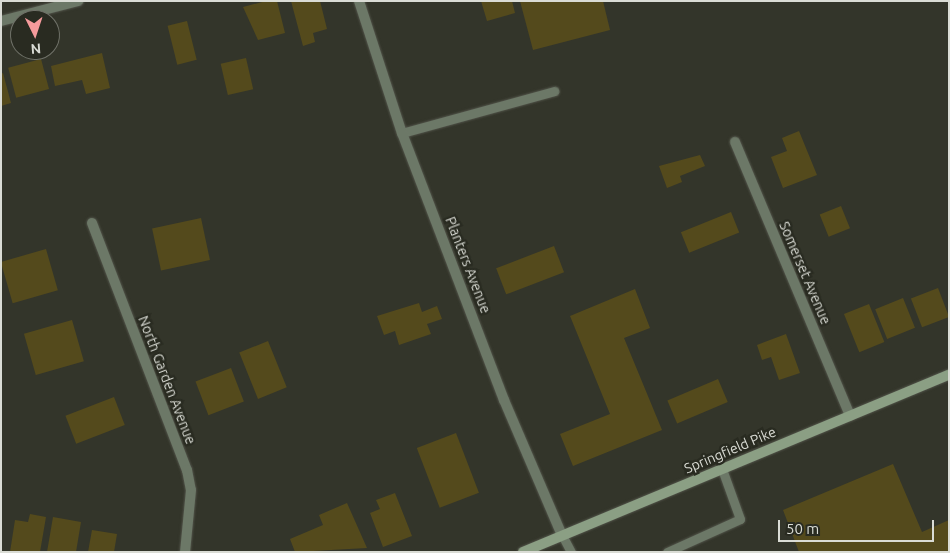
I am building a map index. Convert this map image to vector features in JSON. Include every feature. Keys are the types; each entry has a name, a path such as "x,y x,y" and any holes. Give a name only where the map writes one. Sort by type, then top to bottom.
{"main road":[{"name":"Springfield Pike","path":"522,552 949,375"}],"street":[{"path":"1,21 78,1"},
{"name":"Planters Avenue","path":"359,1 402,133 504,400 562,535"},
{"name":"Somerset Avenue","path":"735,142 850,416"},
{"name":"North Garden Avenue","path":"92,223 187,470 191,490 185,552"}],"lane":[{"path":"402,133 554,92"},
{"path":"667,552 740,519 722,469"},
{"path":"562,535 571,552"}],"building":[{"path":"266,1 277,1 285,33 258,40 243,7"},
{"path":"291,1 320,1 327,29 313,33 315,42 303,46"},
{"path":"481,1 512,1 515,13 487,21"},
{"path":"520,1 603,1 610,30 533,50"},
{"path":"187,21 197,60 177,65 168,26"},
{"path":"102,53 110,88 86,94 82,80 55,86 51,66"},
{"path":"246,58 253,89 228,95 221,64"},
{"path":"41,60 49,89 16,98 8,68"},
{"path":"3,73 11,103 1,106 1,74"},
{"path":"799,131 817,175 783,188 771,157 787,151 782,138"},
{"path":"700,155 705,166 680,176 682,182 667,188 659,166"},
{"path":"841,206 850,228 829,237 820,215"},
{"path":"731,212 739,232 689,253 681,232"},
{"path":"201,218 210,260 161,270 152,228"},
{"path":"554,246 564,272 506,294 496,268"},
{"path":"46,249 58,290 13,303 1,262"},
{"path":"938,288 949,317 922,327 911,298"},
{"path":"635,289 650,328 624,338 662,430 573,466 560,434 610,414 570,316"},
{"path":"903,298 915,328 887,339 875,309"},
{"path":"419,303 422,312 437,306 442,319 427,324 431,334 399,345 395,331 384,335 377,316"},
{"path":"869,304 884,342 859,352 844,314"},
{"path":"72,320 84,361 36,375 24,334"},
{"path":"786,334 800,373 779,380 771,357 762,360 757,345"},
{"path":"268,341 287,387 258,399 239,353"},
{"path":"231,368 244,402 208,415 196,382"},
{"path":"718,379 728,402 677,424 667,400"},
{"path":"114,397 125,425 76,444 65,416"},
{"path":"456,433 479,493 440,508 417,448"},
{"path":"893,464 922,532 949,520 949,552 799,552 783,510"},
{"path":"395,493 412,536 383,547 370,513 380,509 376,500"},
{"path":"347,503 367,548 295,552 290,539 323,525 319,515"},
{"path":"30,514 46,517 40,552 10,552 15,520 28,522"},
{"path":"53,517 81,522 76,552 47,552"},
{"path":"92,530 117,534 114,552 88,552"}]}
